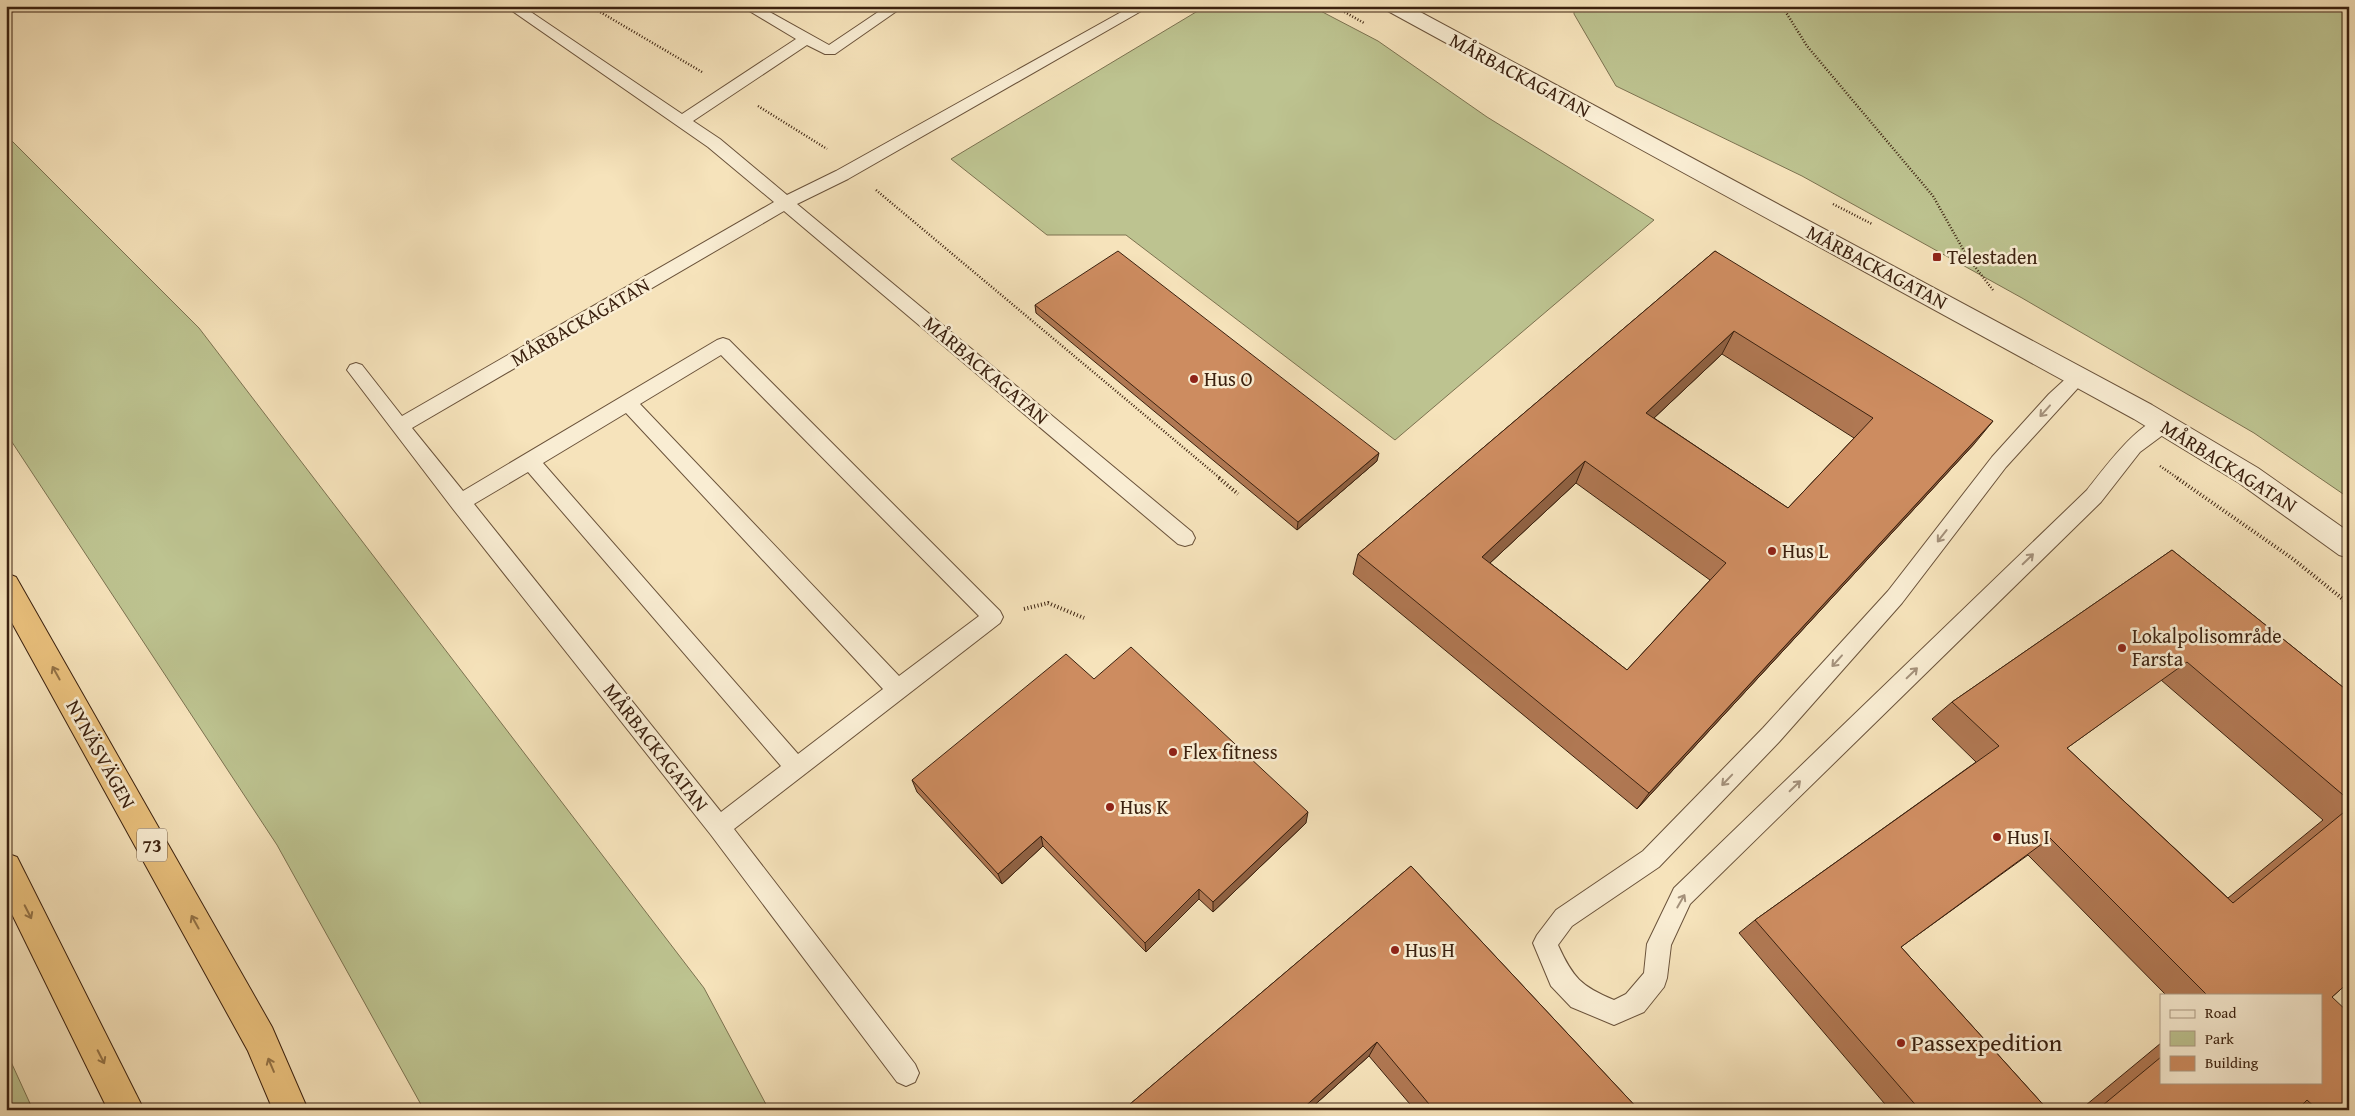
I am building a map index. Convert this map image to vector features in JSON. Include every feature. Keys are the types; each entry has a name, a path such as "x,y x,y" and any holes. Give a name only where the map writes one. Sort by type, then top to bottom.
{"highway":[{"name":"NYNÄSVÄGEN","path":"6,585 260,1039 291,1110"},
{"path":"6,868 127,1110"}],"street":[{"name":"MÅRBACKAGATAN","path":"1393,6 2079,376 2164,424 2240,470 2315,520 2349,547"}],"lane":[{"name":"MÅRBACKAGATAN","path":"512,6 684,120 786,202 1185,538"},
{"path":"748,6 830,51 897,6"},
{"name":"MÅRBACKAGATAN","path":"400,426 786,202 852,170 1143,6"},
{"path":"684,120 807,38"},
{"path":"460,503 723,344 993,617 719,827"},
{"name":"MÅRBACKAGATAN","path":"356,370 719,827 906,1073"},
{"path":"2079,376 1999,462 1895,597 1764,742 1651,859 1564,918 1545,943 1560,977 1580,998 1614,1013 1634,1004 1655,978 1659,944 1682,896 2094,496 2133,447 2164,424"},
{"path":"627,402 898,690"},
{"path":"530,462 796,768"}],"path":[{"path":"590,6 833,153 1238,494"},
{"path":"1782,6 1807,46 1932,196 1968,258 1996,293"},
{"path":"993,617 1048,603 1084,618"}],"green space":[{"path":"1206,6 1311,6 1378,41 1487,117 1654,220 1395,440 1126,235 1047,235 951,159"},
{"path":"1574,6 2349,6 2349,498 2254,433 2022,298 1802,176 1616,86 1574,14"},
{"path":"6,135 199,328 704,988 769,1110 424,1110 277,845 6,433"},
{"path":"6,1051 33,1110 6,1110"}],"building":[{"name":"Hus O","path":"1118,251 1379,453 1298,522 1035,305"},
{"name":"Hus L","path":"1715,251 1993,421 1649,793 1358,554","holes":["1734,331 1873,418 1788,508 1646,413","1585,461 1726,563 1627,670 1482,557"]},
{"name":"Hus I","path":"2172,550 2349,692 2349,800 2187,662 2067,748 2233,903 2349,808 2349,982 2332,997 2349,1013 2349,1110 2318,1110 2307,1100 2297,1110 2097,1110 2160,1058 2160,1084 2322,1084 2322,994 2206,994 2050,838 1901,947 2048,1110 1920,1110 1755,920 1999,746 1952,702"},
{"name":"Hus K","path":"1131,647 1308,812 1213,902 1199,889 1145,943 1041,836 998,874 912,780 1066,654 1094,679"},
{"name":"Hus H","path":"1411,866 1639,1110 1434,1110 1377,1042 1301,1110 1123,1110"}],"place":[{"name":"Telestaden","path":"1937,257"},
{"name":"Hus O","path":"1194,379"},
{"name":"Hus L","path":"1772,551"},
{"name":"Lokalpolisområde Farsta","path":"2122,648"},
{"name":"Flex fitness","path":"1173,752"},
{"name":"Hus K","path":"1110,807"},
{"name":"Hus I","path":"1997,837"},
{"name":"Hus H","path":"1395,950"},
{"name":"Passexpedition","path":"1901,1043"}]}
